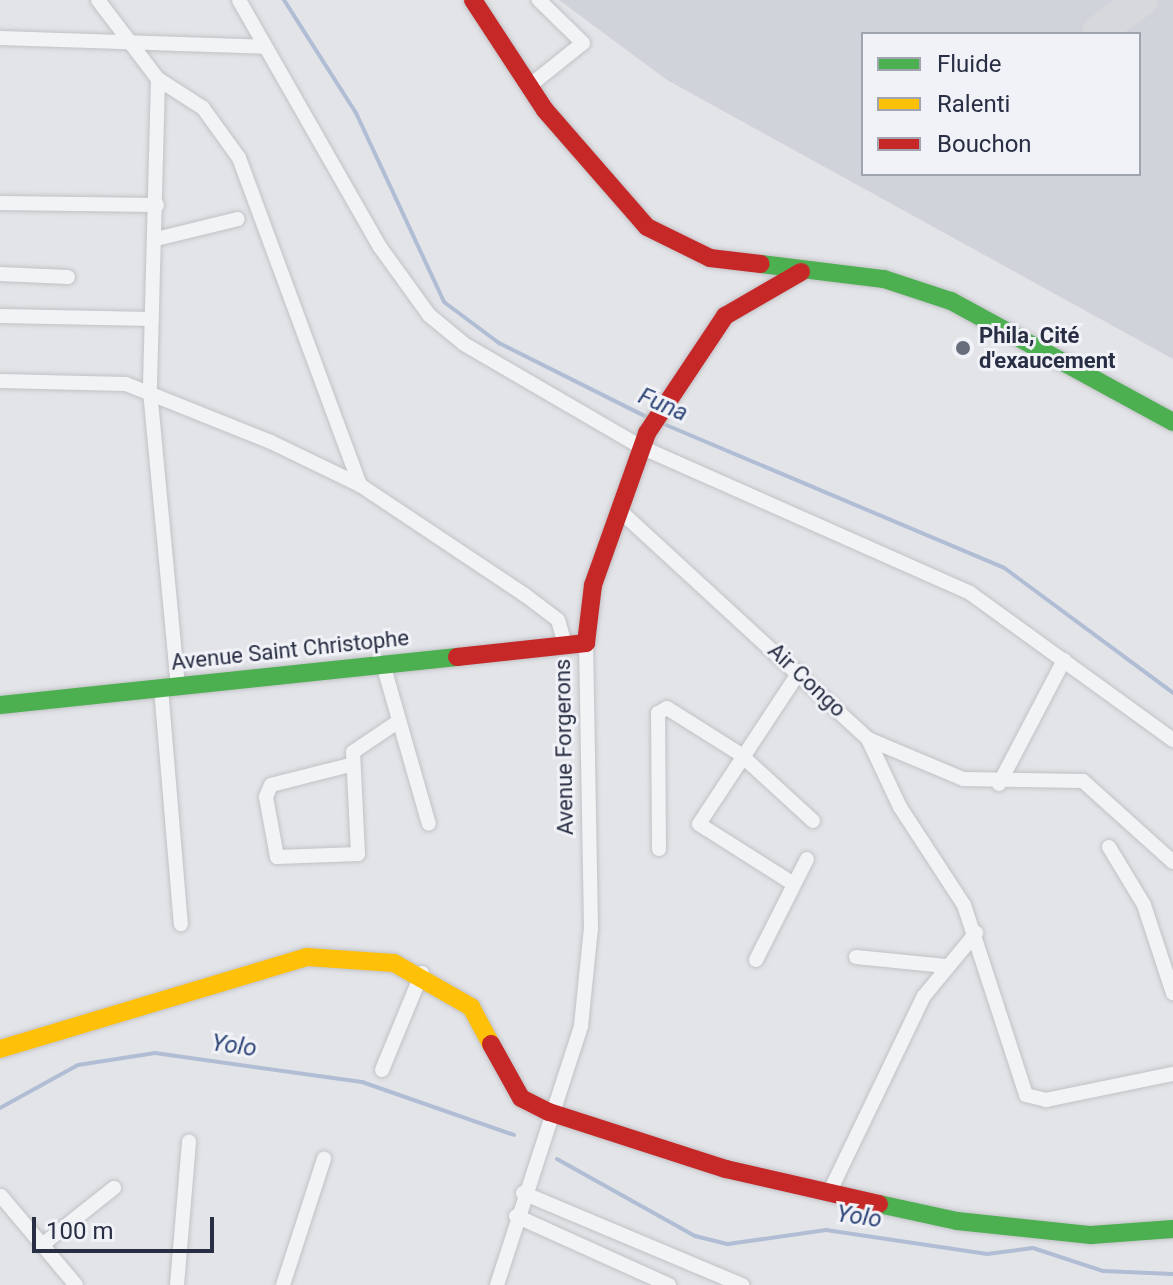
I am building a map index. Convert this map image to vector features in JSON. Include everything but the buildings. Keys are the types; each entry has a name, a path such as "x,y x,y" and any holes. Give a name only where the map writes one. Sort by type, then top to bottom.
{"street":[{"path":"98,0 124,41 158,79 203,108 239,158 360,485"},
{"path":"239,0 380,247 429,315 569,411 644,440 970,593 1173,740"},
{"path":"473,0 528,87 647,227 710,258 801,272 884,279 951,301 1173,422"},
{"path":"528,87 583,43 539,0"},
{"path":"0,38 265,47"},
{"path":"158,79 150,391 170,687 181,924"},
{"path":"0,203 157,205"},
{"path":"156,239 238,219"},
{"name":"Avenue Forgerons","path":"497,1285 549,1112 581,1026 591,928 586,643 593,585 644,440 669,400 725,316 801,272"},
{"path":"0,274 68,277"},
{"path":"0,316 152,319"},
{"path":"0,381 150,391 360,485 550,613 564,629 565,645"},
{"name":"Air Congo","path":"618,509 800,671 868,739 963,779 999,784 1083,781 1173,862"},
{"name":"Avenue Saint Christophe","path":"0,705 586,643"},
{"path":"999,784 1064,660"},
{"path":"383,664 429,824"},
{"path":"792,883 700,829 699,818 740,754 800,671"},
{"path":"659,849 658,713 671,709 740,754 813,821"},
{"path":"350,765 271,785 266,797 277,857 358,854 350,765 353,752 399,721"},
{"path":"868,739 876,766 976,933 1030,1099 1173,1074"},
{"path":"1109,847 1144,905 1173,993"},
{"path":"756,960 792,883 807,859"},
{"path":"830,1191 924,996 976,933"},
{"path":"0,1049 307,957 345,956 422,973 471,1007 521,1098 549,1112 726,1169 1016,1231 1173,1229"},
{"path":"856,957 946,966"},
{"path":"382,1070 422,973"},
{"path":"177,1285 189,1142"},
{"path":"283,1285 324,1159"},
{"path":"42,1245 114,1188"},
{"path":"523,1193 742,1285"},
{"path":"1,1196 76,1285"},
{"path":"516,1216 669,1285"}],"shaded area":[{"path":"559,0 1173,0 1173,359 667,80"}],"waterway":[{"name":"Funa","path":"284,0 356,113 444,302 499,343 651,419"},
{"name":"Funa","path":"659,422 1003,567 1173,693"},
{"name":"Yolo","path":"0,1108 78,1065 155,1053 362,1082 514,1135"},
{"name":"Yolo","path":"557,1159 695,1236 728,1244 826,1230 987,1254 1033,1248 1103,1271 1173,1274"}],"taxiway":[{"path":"1099,31 1142,0"}],"traffic: fast":[{"path":"761,264 884,279 951,301 1173,422"},
{"path":"0,705 457,657"},
{"path":"879,1204 957,1221 1091,1235 1173,1229"}],"traffic: slow":[{"path":"0,1049 307,957 394,963 471,1007 491,1044"}],"traffic: jam":[{"path":"473,0 545,110 647,227 710,258 761,264"},
{"path":"457,657 586,643 593,585 647,433 725,316 801,272"},
{"path":"491,1044 521,1098 549,1112 726,1169 879,1204"}],"place":[{"name":"Phila, Cité d'exaucement","path":"963,348"}]}
